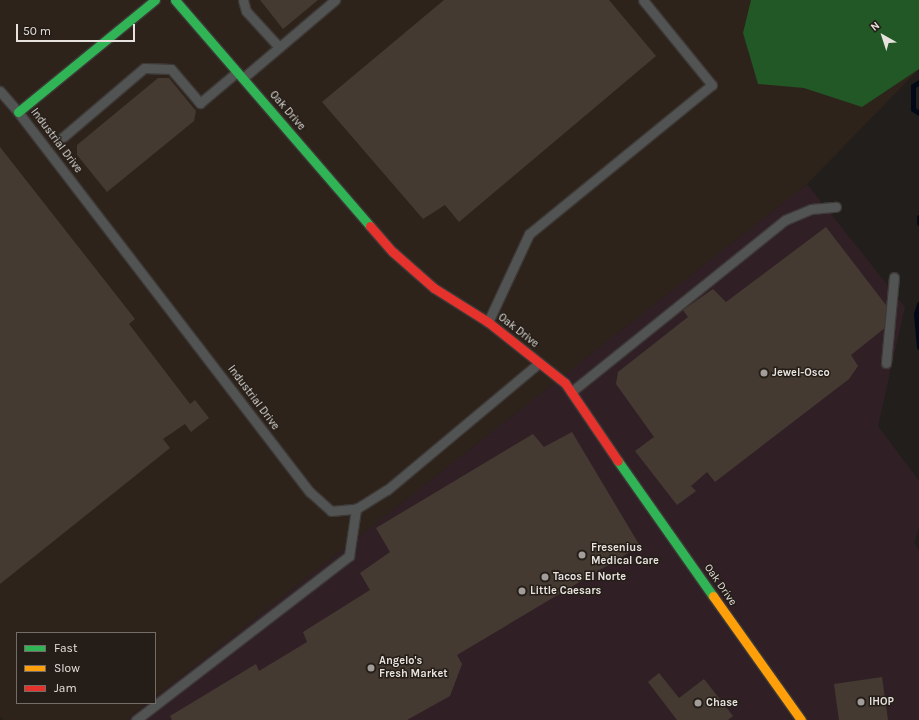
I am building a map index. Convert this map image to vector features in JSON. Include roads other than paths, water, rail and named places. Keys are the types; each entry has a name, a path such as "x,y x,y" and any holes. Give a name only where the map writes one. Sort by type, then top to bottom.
{"street":[{"path":"18,112 155,0"},
{"name":"Oak Drive","path":"175,0 393,252 434,288 488,322 565,383 636,487 801,720"}],"lane":[{"path":"243,0 246,11 279,47"},
{"path":"63,137 144,68 171,69 200,103 279,47 336,0"},
{"path":"488,322 529,234 712,85 643,0"},
{"name":"Industrial Drive","path":"0,91 18,112 310,492 331,511 356,509 387,490 540,363"},
{"path":"571,392 785,220 811,209 836,207"},
{"path":"886,363 894,277"},
{"path":"136,720 349,556 356,509"}],"waterway":[{"path":"919,82 913,86 913,109 919,113"},
{"path":"919,217 919,223"},
{"path":"919,304 916,314 919,347"}],"place":[{"name":"Jewel-Osco","path":"764,373"},
{"name":"Fresenius Medical Care","path":"582,555"},
{"name":"Tacos El Norte","path":"545,577"},
{"name":"Little Caesars","path":"522,591"},
{"name":"Angelo's Fresh Market","path":"371,668"},
{"name":"IHOP","path":"861,702"},
{"name":"Chase","path":"698,703"}]}
